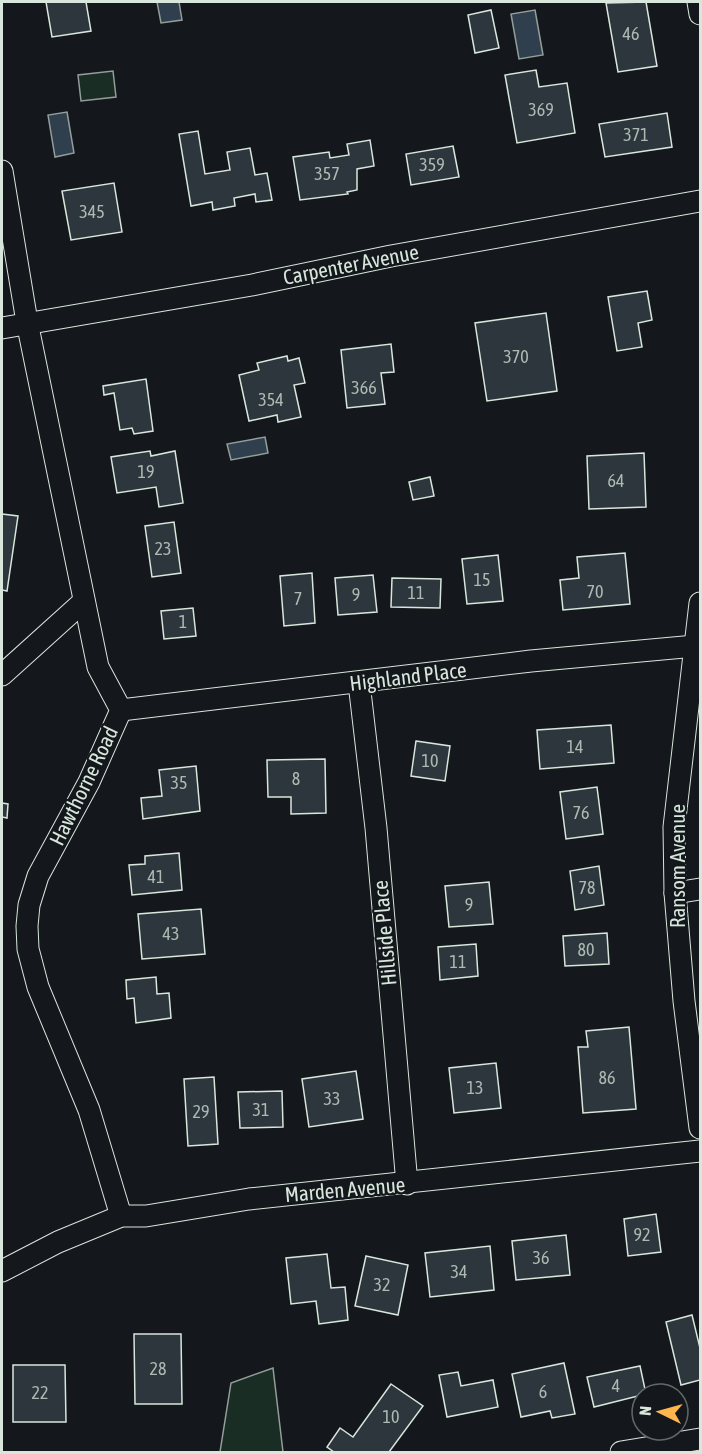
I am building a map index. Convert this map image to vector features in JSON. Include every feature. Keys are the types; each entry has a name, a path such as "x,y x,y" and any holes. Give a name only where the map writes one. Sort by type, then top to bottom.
{"street":[{"path":"698,2 700,14"},
{"name":"Hawthorne Road","path":"2,171 27,322 84,601 99,667 121,710 89,782 38,876 29,905 28,949 38,987 89,1110 121,1216"},
{"name":"Carpenter Avenue","path":"2,328 252,285 391,256 700,201"},
{"path":"2,675 84,601"},
{"name":"Ransom Avenue","path":"700,603 675,827 675,893 684,1001 700,1128"},
{"name":"Highland Place","path":"121,710 531,661 695,646"},
{"name":"Hillside Place","path":"359,683 376,828 407,1184"},
{"path":"675,893 700,889"},
{"name":"Marden Avenue","path":"2,1271 58,1242 121,1216 146,1216 249,1199 407,1184 700,1151"},
{"path":"621,1452 700,1439"}],"green space":[{"path":"113,71 116,97 81,101 78,75"},
{"path":"273,1368 283,1452 220,1452 231,1383"}],"water":[{"path":"157,2 179,2 182,20 161,23"},
{"path":"535,10 543,55 519,59 511,14"},
{"path":"67,112 74,153 55,157 48,115"},
{"path":"265,437 268,453 231,460 227,444"}],"building":[{"path":"46,2 86,2 91,31 52,37"},
{"path":"646,2 657,66 618,72 606,3"},
{"path":"491,10 499,48 475,53 468,15"},
{"path":"536,70 539,87 567,83 575,133 517,143 505,75"},
{"path":"667,113 672,147 605,157 599,124"},
{"path":"198,131 205,174 230,170 227,152 250,148 255,175 267,173 272,200 256,202 255,194 234,198 235,206 213,210 212,202 191,206 179,134"},
{"path":"370,140 374,166 357,169 357,190 347,192 348,194 300,200 293,157 329,152 330,158 349,155 347,144"},
{"path":"453,146 459,177 411,185 406,154"},
{"path":"114,183 122,232 71,240 62,191"},
{"path":"647,291 652,320 638,323 642,347 617,351 608,297"},
{"path":"546,313 557,391 487,401 475,323"},
{"path":"391,344 394,372 381,373 385,404 347,408 341,350"},
{"path":"287,356 288,361 299,358 305,383 294,385 301,417 278,422 277,415 249,421 239,375 259,370 257,363"},
{"path":"146,379 153,431 134,434 132,428 120,430 114,393 104,395 103,386"},
{"path":"150,451 151,456 175,451 183,503 159,507 156,487 117,493 111,457"},
{"path":"644,453 646,507 589,509 587,456"},
{"path":"430,477 434,496 413,500 409,482"},
{"path":"2,514 18,516 7,591 2,590"},
{"path":"174,522 181,573 152,577 145,526"},
{"path":"625,553 630,604 563,610 560,580 579,578 577,557"},
{"path":"498,555 503,601 467,604 462,559"},
{"path":"312,573 315,623 284,626 280,576"},
{"path":"373,575 377,612 338,615 335,578"},
{"path":"392,578 441,579 440,608 391,607"},
{"path":"193,608 196,636 164,639 161,611"},
{"path":"611,725 614,763 540,769 537,730"},
{"path":"416,741 450,746 445,781 411,776"},
{"path":"325,759 326,813 291,814 291,797 268,797 267,760"},
{"path":"196,766 200,811 143,819 141,798 162,796 159,770"},
{"path":"597,787 603,834 566,839 560,792"},
{"path":"2,803 8,804 7,818 2,817"},
{"path":"179,853 182,890 132,895 129,865 145,864 145,856"},
{"path":"599,866 604,905 575,910 570,871"},
{"path":"489,882 493,924 449,927 445,886"},
{"path":"201,909 205,954 142,959 138,914"},
{"path":"607,933 609,964 565,966 563,936"},
{"path":"476,944 478,976 440,980 438,947"},
{"path":"156,977 157,994 169,993 171,1018 136,1023 134,998 127,999 126,980"},
{"path":"629,1027 636,1109 583,1113 578,1047 588,1047 586,1031"},
{"path":"496,1063 501,1108 454,1113 449,1068"},
{"path":"356,1071 363,1119 309,1127 302,1079"},
{"path":"214,1077 218,1144 188,1146 184,1079"},
{"path":"282,1091 283,1127 240,1128 238,1092"},
{"path":"656,1214 661,1252 628,1256 624,1219"},
{"path":"566,1235 570,1275 516,1280 512,1241"},
{"path":"490,1246 494,1290 430,1297 425,1253"},
{"path":"327,1254 331,1288 345,1287 348,1320 319,1324 316,1301 291,1304 286,1258"},
{"path":"366,1256 408,1265 398,1315 355,1306"},
{"path":"692,1315 700,1348 700,1380 680,1382 666,1322"},
{"path":"134,1334 181,1334 182,1404 135,1404"},
{"path":"564,1363 575,1414 552,1418 550,1411 521,1417 512,1374"},
{"path":"13,1365 65,1365 66,1422 13,1422"},
{"path":"640,1366 643,1382 630,1382 630,1398 594,1407 587,1377"},
{"path":"458,1372 461,1386 493,1380 498,1407 447,1417 439,1375"},
{"path":"391,1384 423,1406 389,1452 334,1452 327,1447 340,1428 353,1437"}]}
